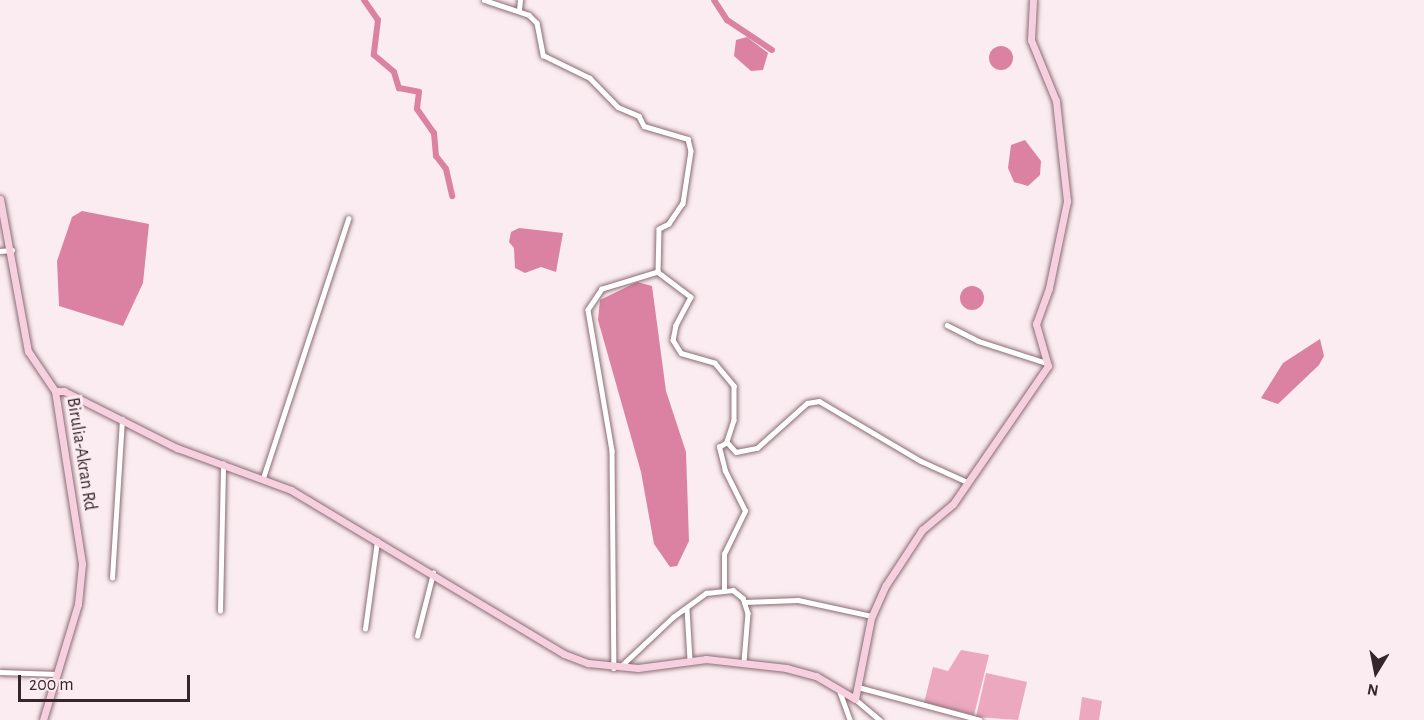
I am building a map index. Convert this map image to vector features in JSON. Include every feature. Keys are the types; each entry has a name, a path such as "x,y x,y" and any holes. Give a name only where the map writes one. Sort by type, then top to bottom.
{"street":[{"path":"484,0 519,10 537,23 543,55 590,78 618,106 639,116 644,126 688,140 691,151 683,203 669,224 659,229 658,272"},
{"path":"519,10 520,0"},
{"path":"855,699 872,616 922,530 953,504 1030,396 1047,363 1036,324 1049,288 1067,201 1058,107 1031,40 1033,0"},
{"name":"Birulia-Akran Rd","path":"0,200 13,250 28,351 38,372 55,391 82,564 78,604 43,720"},
{"path":"263,478 348,219"},
{"path":"0,251 13,250"},
{"path":"658,272 691,297 676,324 673,340 681,353 715,363 734,386 734,420 727,442 719,447 724,471 745,511 724,554 724,591"},
{"path":"617,668 612,451 588,310 602,289 658,272"},
{"path":"947,325 978,341 1047,363"},
{"path":"55,391 122,419 177,448 223,461 263,478 377,538 564,654 617,668 690,659 744,662 786,668 838,686 880,720"},
{"path":"727,442 741,453 757,448 807,403 819,401 893,446 967,482"},
{"path":"112,578 122,419"},
{"path":"220,611 223,461"},
{"path":"365,629 377,538"},
{"path":"417,636 433,573"},
{"path":"617,668 633,651 706,593 733,590 744,602 748,613 744,662"},
{"path":"744,602 798,600 872,616"},
{"path":"687,609 690,659"},
{"path":"0,672 57,674"},
{"path":"838,686 850,720"},
{"path":"858,687 980,720"}],"shaded area":[{"path":"747,37 768,53 763,70 751,71 734,56 736,40"},
{"path":"1001,46 1010,49 1013,58 1010,67 1001,70 992,67 989,58 992,49"},
{"path":"1025,140 1041,161 1040,175 1028,186 1014,182 1008,168 1011,145"},
{"path":"82,211 149,224 143,283 123,326 59,306 57,261 72,217"},
{"path":"519,228 563,233 556,272 541,267 525,273 515,268 514,248 509,242 511,232"},
{"path":"637,282 652,286 666,391 686,452 689,541 677,566 670,567 654,544 641,472 598,320 600,300"},
{"path":"972,286 977,287 983,293 983,303 977,309 972,310 967,309 961,303 960,298 961,293 967,287"},
{"path":"1320,339 1324,356 1319,365 1278,404 1261,398 1283,363"},
{"path":"961,650 989,655 974,715 924,703 933,667 948,671"},
{"path":"986,673 1027,682 1018,720 976,717"},
{"path":"1082,697 1102,701 1099,720 1079,720"}],"waterway":[{"path":"364,0 378,20 374,55 394,72 399,88 419,92 417,109 434,133 436,156 446,169 452,196"},
{"path":"714,0 727,20 772,50"}]}
